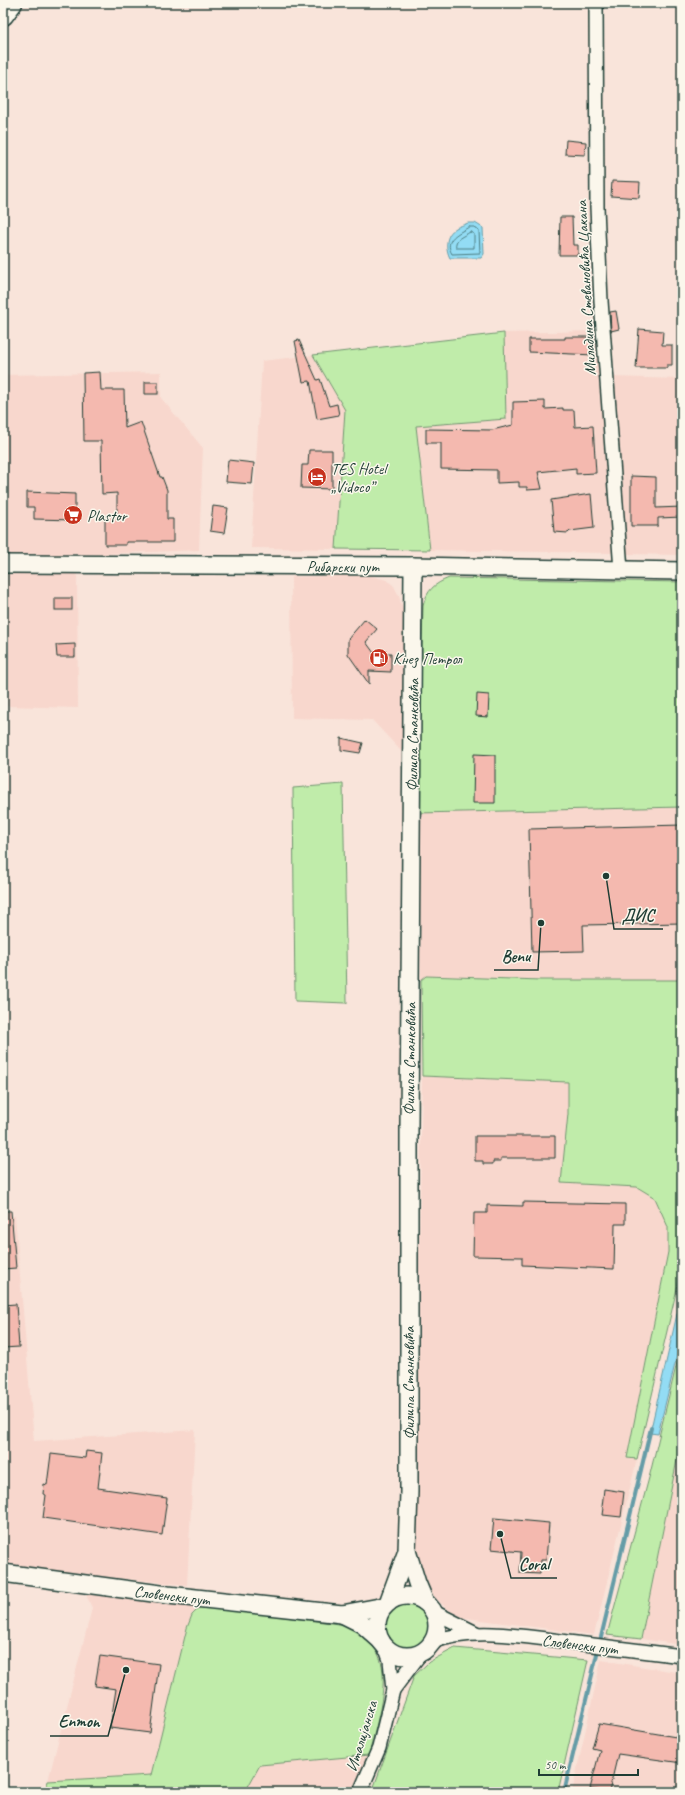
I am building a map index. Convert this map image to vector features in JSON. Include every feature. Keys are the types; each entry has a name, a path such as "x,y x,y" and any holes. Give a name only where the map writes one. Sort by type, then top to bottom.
{"highway":[{"path":"3,15 12,3"}],"main road":[{"name":"Рибарски пут","path":"3,564 413,566 682,571"},
{"name":"Филипа Станковића","path":"387,1604 407,1551 409,1492 408,1127 413,566"},
{"name":"Филипа Станковића","path":"407,1551 417,1583 429,1607"},
{"name":"Словенски пут","path":"3,1574 175,1596 342,1614 387,1604"},
{"path":"407,1596 420,1599 429,1607 437,1624 437,1630 427,1647 409,1656 402,1656 390,1651 383,1644 379,1635 377,1623 381,1612 387,1604 400,1597 407,1596"},
{"name":"Словенски пут","path":"342,1614 362,1624 383,1644"}],"street":[{"name":"Миладина Стевановића Цакана","path":"596,3 597,215 602,309 621,570"},
{"name":"Словенски пут","path":"429,1607 477,1634"},
{"name":"Словенски пут","path":"427,1647 447,1637 477,1634 532,1638 682,1656"},
{"name":"Италијанска","path":"360,1792 379,1748 392,1690 390,1660 383,1644"},
{"name":"Италијанска","path":"392,1690 427,1647"}],"shaded area":[{"path":"597,331 613,553 430,550 416,426 506,419 504,333"},
{"path":"313,355 345,410 336,549 251,548 262,361"},
{"path":"161,372 161,398 203,448 199,550 100,554 3,555 3,375"},
{"path":"611,377 682,379 682,555 626,554"},
{"path":"3,571 77,573 78,708 6,706 3,634"},
{"path":"367,575 387,580 394,586 399,596 404,614 402,752 372,720 292,718 291,577"},
{"path":"682,807 682,980 541,980 427,976 421,980 418,813"},
{"path":"422,1076 568,1082 568,1114 561,1183 637,1187 655,1198 668,1227 668,1252 627,1458 637,1459 594,1635 459,1617 446,1608 434,1596 425,1579 416,1550"},
{"path":"15,1216 34,1441 195,1430 187,1585 3,1567 3,1217"},
{"path":"682,1435 682,1645 641,1639"},
{"path":"85,1592 201,1606 187,1628 151,1775 48,1781 92,1608"},
{"path":"601,1660 682,1673 682,1792 572,1792"},
{"path":"369,1755 352,1792 245,1792 260,1765"}],"green space":[{"path":"504,333 506,419 416,426 430,550 336,549 345,410 313,355"},
{"path":"449,578 682,582 682,807 418,813 423,606 432,588"},
{"path":"343,784 347,1003 295,1001 293,788"},
{"path":"426,976 541,980 682,980 682,1267 637,1459 627,1458 668,1252 668,1227 655,1198 637,1187 561,1183 568,1114 568,1082 422,1076 421,980"},
{"path":"682,1342 682,1435 641,1639 607,1635 650,1474"},
{"path":"407,1603 420,1607 426,1613 430,1626 426,1639 420,1645 407,1649 394,1645 388,1639 384,1626 388,1613 394,1607"},
{"path":"201,1606 346,1625 365,1639 375,1649 383,1672 383,1686 379,1716 369,1755 260,1765 245,1792 45,1792 48,1781 151,1775 187,1628 192,1615"},
{"path":"455,1648 588,1660 558,1792 372,1792 414,1676 429,1662"}],"water":[{"path":"468,223 475,223 483,228 484,254 481,258 450,258 447,250 447,242 450,234 456,228"},
{"path":"682,1292 682,1335 658,1434 650,1433"}],"building":[{"path":"566,140 586,142 585,155 565,154"},
{"path":"612,181 640,182 639,198 611,196"},
{"path":"560,217 572,217 573,245 578,245 578,255 559,255"},
{"path":"616,311 619,329 611,331 610,312"},
{"path":"639,329 663,331 662,345 672,345 672,365 667,365 667,368 636,368"},
{"path":"565,337 594,337 594,355 529,352 529,339 565,339"},
{"path":"299,340 317,380 320,379 329,406 337,404 339,415 317,419 310,381 303,382 295,341"},
{"path":"100,372 101,390 124,390 125,428 141,422 160,477 162,477 167,490 167,519 173,519 173,542 126,542 126,545 105,545 105,516 117,516 117,493 102,494 101,441 84,441 83,373"},
{"path":"145,382 158,382 158,394 145,394"},
{"path":"545,401 545,409 563,408 563,410 574,410 575,427 593,426 596,473 576,474 576,468 538,472 542,489 527,490 527,487 519,487 519,482 497,483 497,470 441,469 441,443 426,443 426,429 492,430 513,425 513,402"},
{"name":"TES Hotel „Vidoco”","path":"309,450 332,450 332,489 301,488 302,465 308,465"},
{"path":"228,460 254,463 252,484 226,482"},
{"path":"631,476 656,477 656,508 682,507 682,517 658,518 658,526 631,526"},
{"path":"27,492 75,494 75,520 34,519 34,507 27,507"},
{"path":"591,494 594,528 570,531 568,533 554,532 551,500"},
{"path":"213,506 228,508 224,533 210,531"},
{"path":"55,598 72,598 72,610 55,610"},
{"path":"365,619 377,629 366,642 374,653 391,653 391,672 369,671 369,684 348,654 348,639"},
{"path":"75,644 75,657 57,657 56,645"},
{"path":"477,694 489,695 488,717 476,716"},
{"path":"341,738 363,743 360,753 341,750"},
{"path":"474,754 495,755 495,803 473,803"},
{"path":"682,825 682,923 583,925 584,951 532,952 529,829"},
{"path":"475,1136 555,1136 555,1158 501,1158 501,1161 493,1161 493,1164 483,1164 483,1161 475,1161"},
{"path":"523,1202 625,1204 625,1224 615,1224 614,1269 522,1265 522,1257 473,1256 474,1213 487,1213 487,1205 523,1206"},
{"path":"3,1211 11,1211 16,1268 3,1269"},
{"path":"16,1304 19,1347 3,1348 3,1305"},
{"path":"86,1451 102,1453 98,1488 167,1498 162,1535 43,1518 46,1495 43,1494 44,1484 47,1485 51,1454 85,1458"},
{"path":"604,1489 624,1492 621,1517 603,1515 604,1508 602,1507"},
{"path":"494,1518 549,1523 546,1560 541,1560 540,1574 520,1573 521,1552 491,1549"},
{"path":"100,1656 159,1664 150,1733 110,1728 116,1689 95,1686"},
{"path":"599,1724 682,1738 682,1763 618,1754 609,1792 590,1789 600,1750 592,1748"}],"waterway":[{"path":"564,1792 651,1428"}],"place":[{"name":"TES Hotel „Vidoco”","path":"317,477"},
{"name":"Plastor","path":"73,515"},
{"name":"Кнез Петрол","path":"379,658"},
{"name":"ДИС","path":"606,876"},
{"name":"Benu","path":"541,923"},
{"name":"Coral","path":"500,1534"},
{"name":"Enmon","path":"126,1670"}]}
